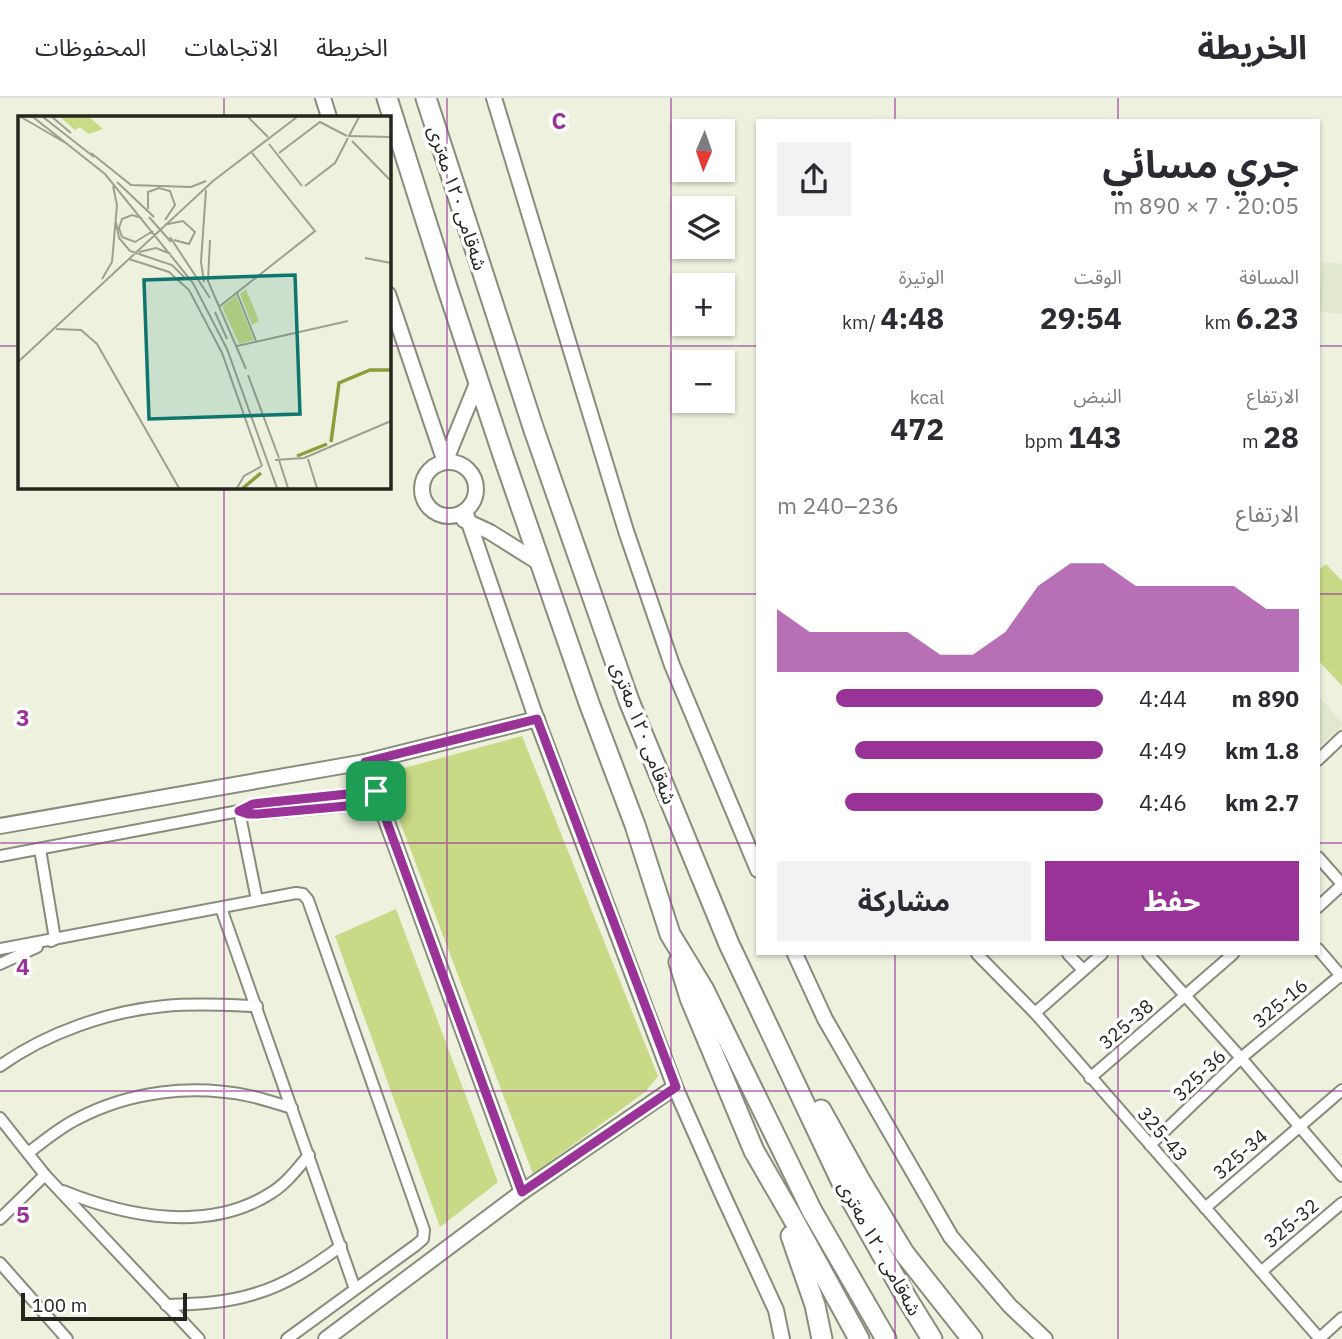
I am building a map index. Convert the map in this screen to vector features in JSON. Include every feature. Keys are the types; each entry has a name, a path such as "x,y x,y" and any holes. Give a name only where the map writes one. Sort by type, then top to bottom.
{"highway":[{"name":"شەقامی ١٢٠ مەتری","path":"387,98 478,381 589,703 635,825 670,934 704,990 812,1211 886,1339"},
{"name":"شەقامی ١٢٠ مەتری","path":"426,98 530,417 629,701 729,944 844,1186 932,1339"},
{"path":"670,934 690,998 759,1161 767,1187 792,1238 815,1306 822,1339"},
{"path":"729,944 883,1219 916,1270 972,1339"},
{"path":"759,1161 859,1339"},
{"path":"892,1272 939,1339"}],"street":[{"path":"323,98 329,116"},
{"path":"494,98 626,531 672,665 756,865"},
{"path":"390,300 445,462"},
{"path":"445,462 478,381"},
{"path":"462,516 476,493 473,477 468,470 453,462 436,465 424,479 422,488 428,506 444,515 462,516 541,564"},
{"path":"462,516 676,1087 776,1310 782,1339"},
{"path":"0,826 365,762 537,719"},
{"path":"1320,758 1342,737"},
{"path":"365,762 522,1192"},
{"path":"0,856 239,811 258,814 378,797"},
{"path":"239,811 257,900"},
{"path":"40,849 55,939"},
{"path":"1320,859 1342,885 1320,905"},
{"path":"0,949 296,893 303,894 308,900 424,1226 424,1235 420,1242 287,1339"},
{"path":"221,908 355,1289"},
{"path":"0,964 55,939"},
{"path":"1320,951 1340,972"},
{"path":"795,955 824,1019 951,1237 1010,1306 1045,1339"},
{"name":"325-43","path":"978,955 1035,1013 1320,1338"},
{"path":"1069,955 1083,971"},
{"path":"1035,1013 1101,955"},
{"path":"1148,955 1342,1176"},
{"name":"325-38","path":"1090,1078 1232,955"},
{"name":"325-16","path":"1241,1058 1340,972"},
{"path":"0,1066 57,1035 128,1011 190,1004 257,1006"},
{"name":"325-36","path":"1150,1145 1241,1058"},
{"path":"326,1339 522,1192 676,1087"},
{"path":"28,1153 77,1119 127,1099 154,1093 186,1089 220,1091 252,1096 292,1108"},
{"name":"325-34","path":"1205,1209 1342,1090"},
{"path":"0,1118 45,1175 199,1339"},
{"path":"59,1189 85,1200 127,1211 182,1218 204,1216 232,1211 272,1193 309,1155"},
{"path":"0,1219 45,1175"},
{"name":"325-32","path":"1262,1271 1342,1203"},
{"path":"166,1305 224,1301 253,1295 291,1279 341,1246"},
{"path":"0,1263 67,1339"},
{"path":"1320,1338 1342,1318"}],"shaded area":[{"path":"1322,262 1342,264 1342,314 1320,311"},
{"path":"1320,697 1342,723 1342,726 1320,745"}],"green space":[{"path":"1326,564 1342,581 1342,686 1320,662 1320,569"},
{"path":"522,736 658,1076 645,1092 533,1174 382,774"},
{"path":"396,909 498,1182 440,1227 335,936"}],"route":[{"path":"537,719 676,1087 522,1192 380,803 258,814 239,811 253,804 376,791 365,762 537,719"}]}
